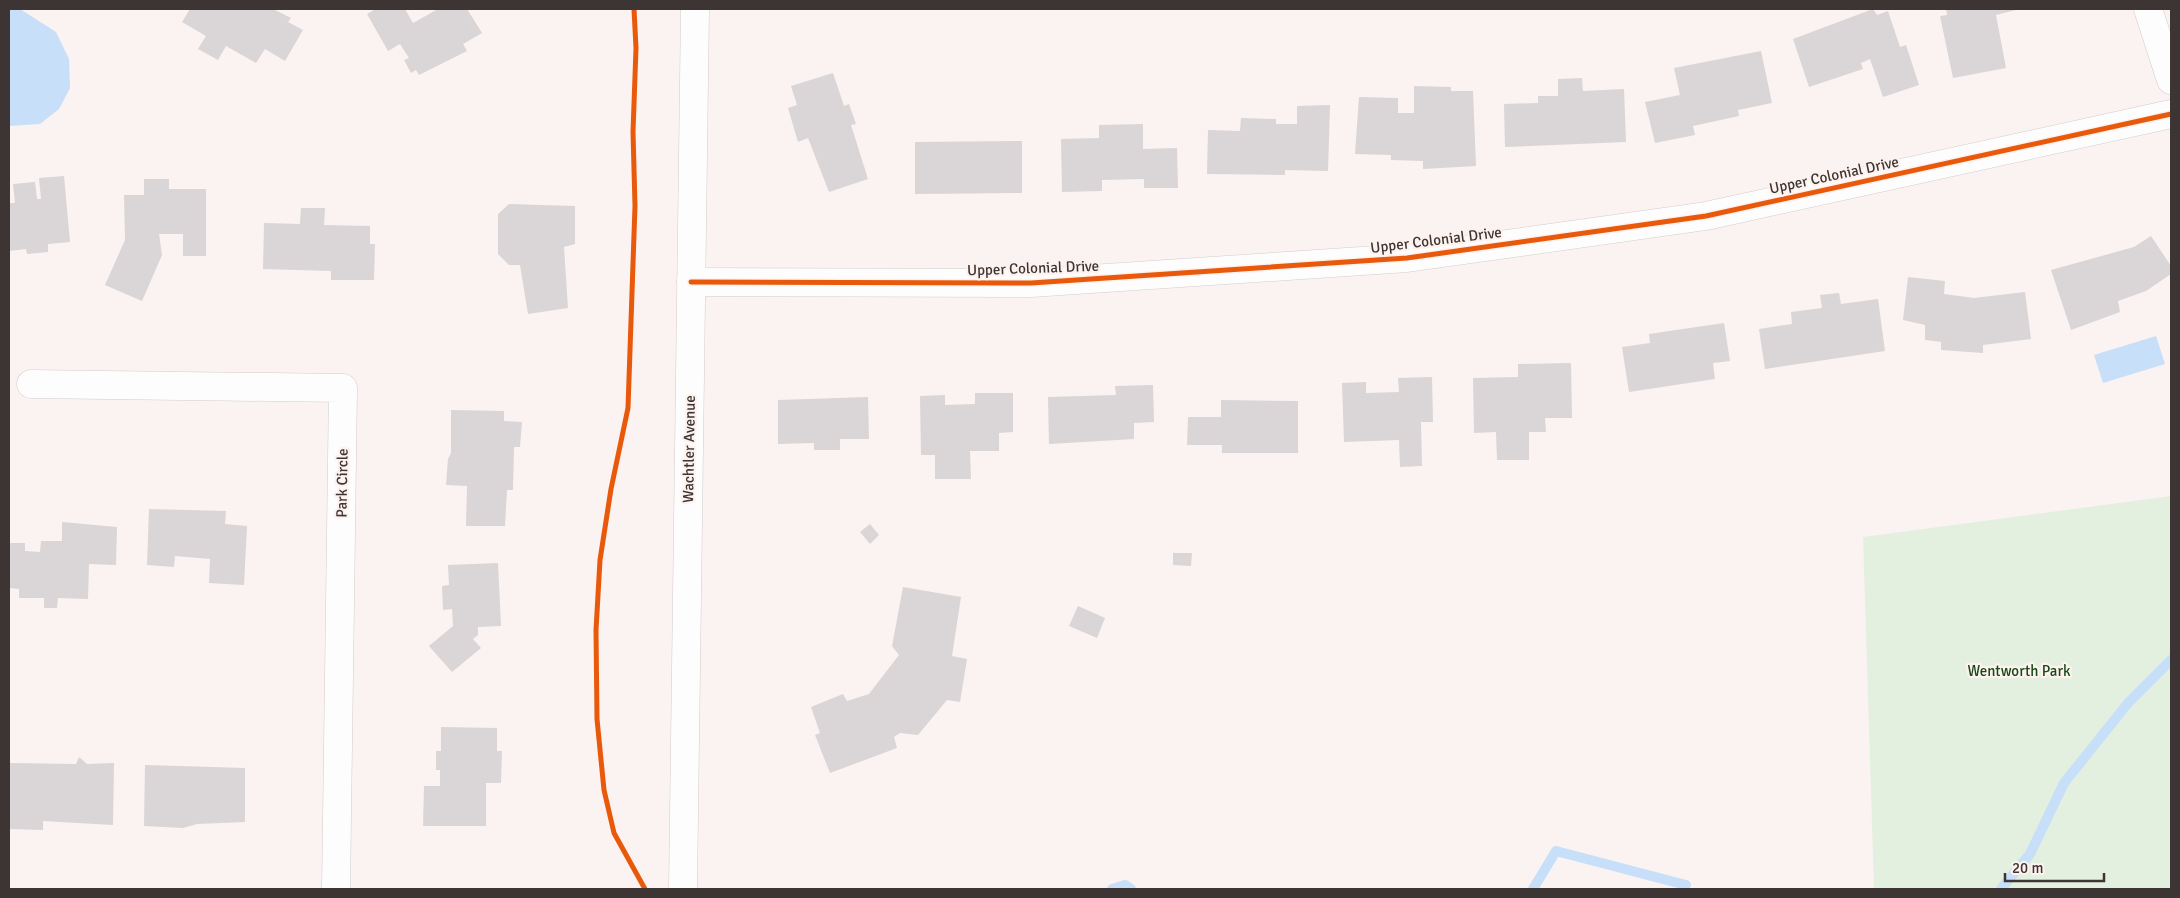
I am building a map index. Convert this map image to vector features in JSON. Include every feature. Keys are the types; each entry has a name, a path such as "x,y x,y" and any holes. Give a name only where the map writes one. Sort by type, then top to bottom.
{"street":[{"name":"Wachtler Avenue","path":"683,889 695,9"},
{"path":"2148,9 2171,80"},
{"name":"Upper Colonial Drive","path":"691,282 1031,283 1407,258 1706,216 2171,114"},
{"name":"Park Circle","path":"31,384 343,388 336,889"}],"green space":[{"name":"Wentworth Park","path":"2171,496 2171,889 1874,889 1863,537"}],"water":[{"path":"9,9 20,9 56,32 69,59 70,88 59,109 40,124 9,126"},
{"path":"2156,336 2165,364 2103,383 2094,355"}],"building":[{"path":"190,9 273,9 291,18 288,22 303,30 285,61 265,49 256,63 226,46 218,60 198,49 206,36 182,22"},
{"path":"376,9 405,9 413,23 438,9 467,9 482,33 463,44 467,51 419,75 416,70 411,73 404,60 409,58 400,44 388,51 367,14"},
{"path":"1873,9 1877,15 1888,11 1900,47 1906,45 1919,85 1883,97 1870,59 1861,63 1863,69 1809,87 1793,39"},
{"path":"1946,9 2020,9 1996,15 2006,68 1953,78 1940,16 1947,15"},
{"path":"1761,51 1772,103 1738,110 1739,116 1693,126 1695,135 1655,143 1645,102 1680,95 1674,68"},
{"path":"833,73 844,106 849,104 856,124 851,125 868,179 829,192 808,138 798,142 788,108 797,105 791,86"},
{"path":"1582,78 1583,91 1624,89 1626,142 1505,147 1504,104 1538,103 1538,96 1558,96 1558,79"},
{"path":"1414,86 1451,87 1451,91 1473,91 1476,166 1423,169 1423,161 1391,160 1391,155 1355,154 1359,97 1398,98 1398,113 1414,113"},
{"path":"1330,105 1328,171 1285,170 1285,175 1207,174 1208,130 1240,131 1241,118 1276,119 1276,124 1297,124 1297,106"},
{"path":"1143,124 1143,149 1177,148 1178,188 1144,188 1144,179 1102,180 1102,191 1062,192 1061,139 1099,138 1099,125"},
{"path":"1022,141 1022,193 915,194 915,142"},
{"path":"64,176 70,242 48,244 48,252 27,254 26,249 9,251 9,203 15,203 13,184 35,182 37,199 41,199 39,178"},
{"path":"144,179 169,179 169,189 206,189 206,256 183,256 183,234 159,234 162,255 142,301 105,285 125,240 124,195 144,195"},
{"path":"509,204 575,206 575,244 564,247 568,308 528,314 520,265 509,265 498,254 498,214"},
{"path":"301,208 325,208 324,225 370,226 370,244 375,244 374,280 331,280 331,271 263,269 264,223 300,224"},
{"path":"2151,236 2171,266 2171,274 2146,291 2118,301 2120,312 2071,330 2051,270 2134,247"},
{"path":"1908,277 1945,281 1944,294 1974,298 2025,292 2031,339 1983,345 1983,353 1941,350 1941,342 1925,340 1925,325 1903,320"},
{"path":"1839,293 1841,304 1878,299 1885,351 1765,369 1759,329 1792,324 1791,312 1822,308 1820,295"},
{"path":"1724,323 1730,361 1713,363 1715,379 1629,392 1622,347 1650,343 1649,334"},
{"path":"1571,363 1572,418 1545,418 1546,432 1529,432 1529,460 1497,460 1496,432 1474,433 1473,378 1518,377 1518,364"},
{"path":"1432,377 1433,422 1421,422 1422,466 1400,467 1399,440 1344,442 1342,383 1366,382 1366,393 1399,392 1398,378"},
{"path":"1153,385 1154,422 1134,423 1134,439 1049,444 1048,397 1116,395 1115,386"},
{"path":"975,393 1013,393 1013,432 999,433 999,451 970,451 971,479 935,479 935,455 921,455 920,396 945,395 945,405 975,404"},
{"path":"868,397 869,439 840,439 840,450 814,450 814,443 778,444 778,400"},
{"path":"1221,400 1298,401 1298,453 1222,453 1222,445 1187,445 1188,417 1221,417"},
{"path":"451,410 504,411 504,421 522,422 520,447 514,447 513,490 507,490 505,526 466,526 467,486 446,485 448,459 451,453"},
{"path":"149,509 226,511 225,524 247,526 244,585 209,583 210,559 175,556 174,567 147,565"},
{"path":"62,522 117,527 116,565 89,564 88,599 58,598 57,608 44,608 44,598 19,598 19,589 9,588 9,543 25,543 25,551 40,552 41,541 62,541"},
{"path":"870,524 879,535 870,544 860,532"},
{"path":"1173,553 1192,553 1191,566 1173,565"},
{"path":"498,563 501,626 478,627 478,635 473,639 481,648 452,672 429,646 453,626 452,609 443,610 442,586 449,585 448,565"},
{"path":"903,587 961,597 952,656 967,659 960,702 947,700 918,735 900,733 894,737 897,748 830,773 815,735 820,733 811,707 843,694 847,701 869,694 899,655 892,646"},
{"path":"1078,606 1105,618 1097,638 1069,626"},
{"path":"441,727 497,728 497,751 502,751 501,783 486,783 486,826 423,826 424,786 440,786 440,770 436,770 436,751 441,751"},
{"path":"79,757 87,764 114,763 113,825 43,821 43,830 9,829 9,763 76,764"},
{"path":"145,765 245,768 245,822 197,824 183,828 144,826"}],"waterway":[{"path":"2001,889 2030,854 2064,783 2128,703 2171,660"},
{"path":"1533,889 1556,851 1686,885"},
{"path":"1112,889 1125,885 1131,889"}],"cycle path":[{"path":"634,9 636,48 633,132 635,206 628,408 611,489 600,560 596,630 597,719 604,790 614,833 645,889"},
{"path":"691,282 1031,283 1407,258 1706,216 2171,114"}]}
